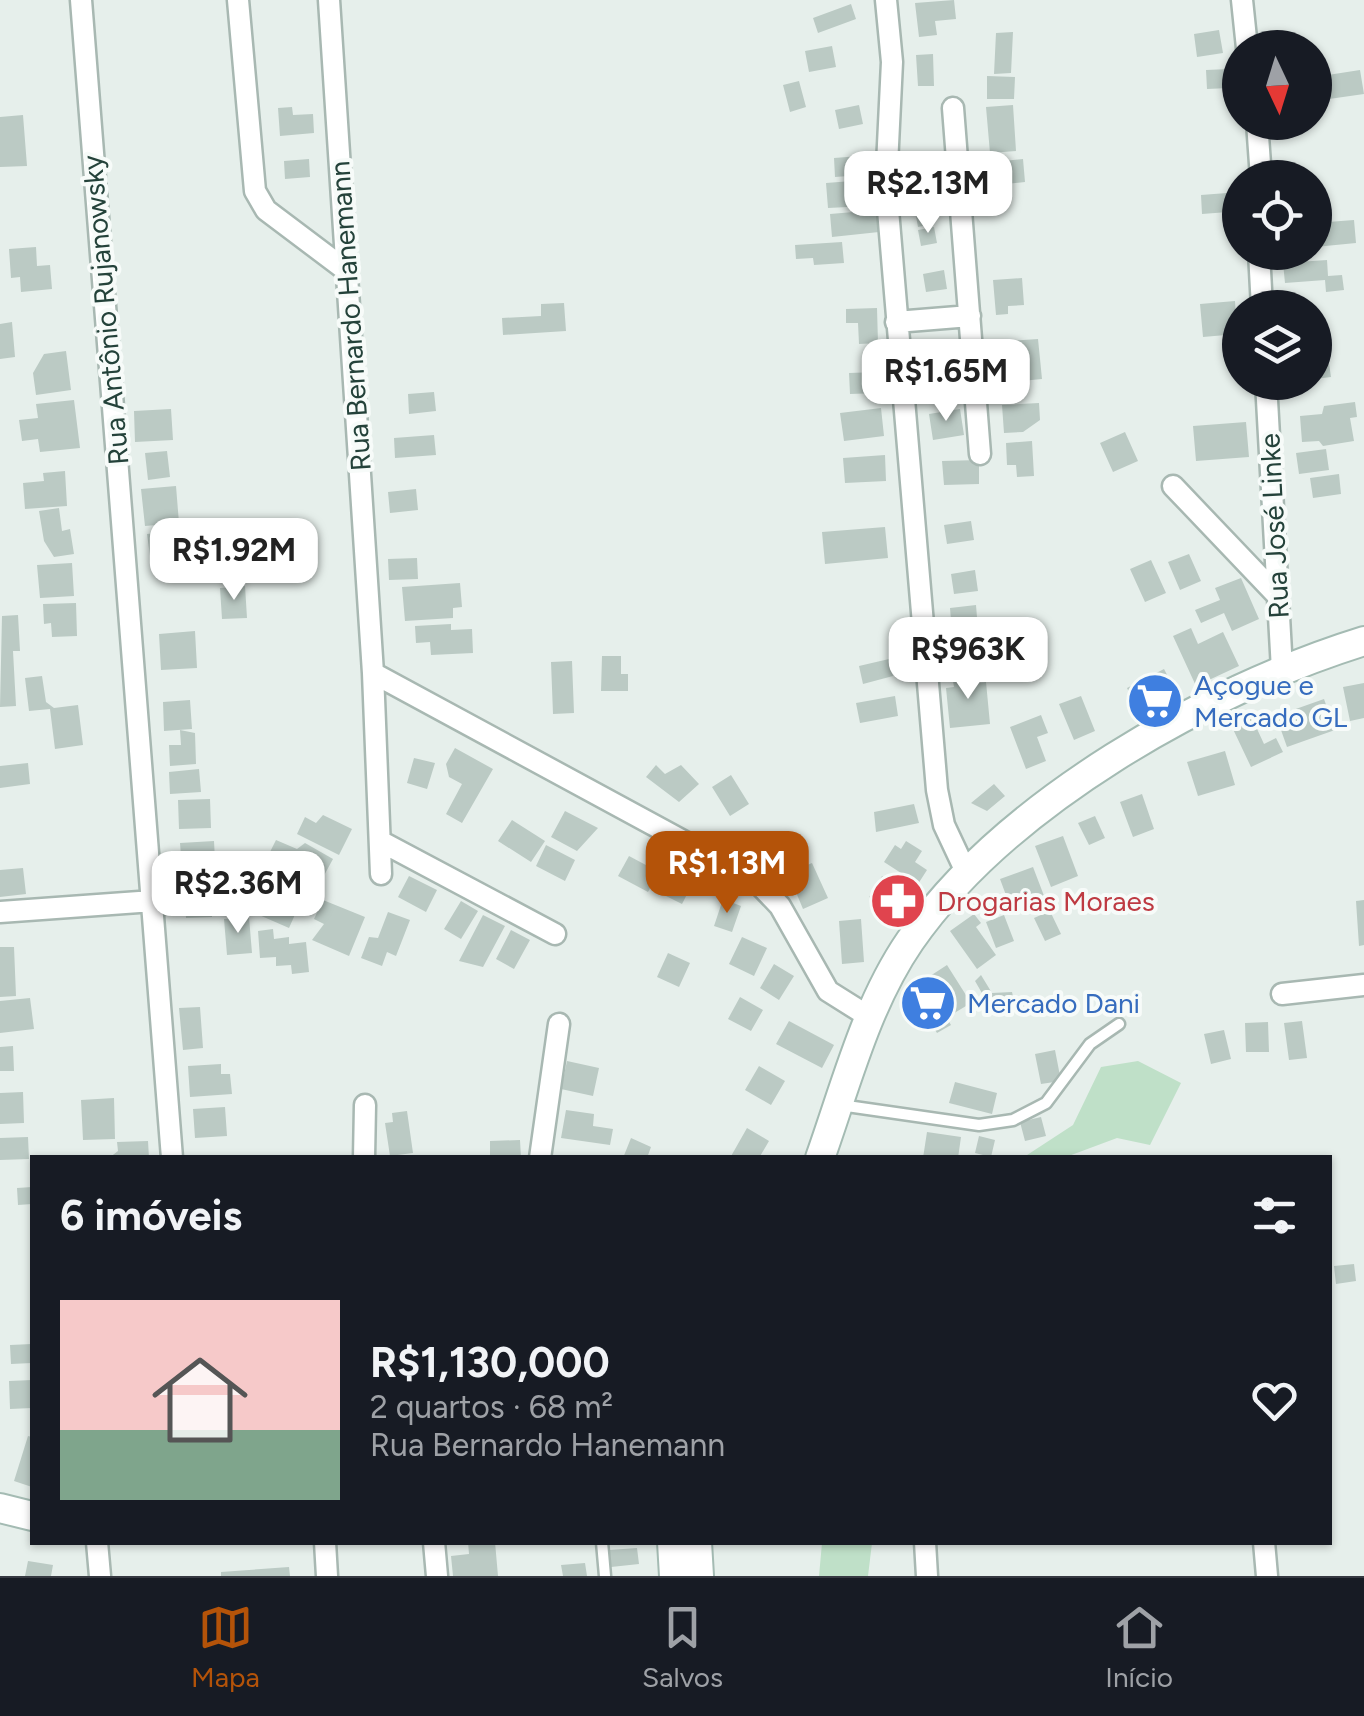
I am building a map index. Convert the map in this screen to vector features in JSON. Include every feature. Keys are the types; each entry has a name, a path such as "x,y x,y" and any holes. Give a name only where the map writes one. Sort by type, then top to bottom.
{"main road":[{"path":"821,1155 870,1018 909,943 967,874 1069,786 1211,704 1282,670 1364,640"},
{"path":"0,1508 30,1516"},
{"path":"672,1545 674,1576"},
{"path":"697,1545 699,1576"}],"street":[{"name":"Rua Antônio Rujanowsky","path":"80,0 172,1155"},
{"path":"238,0 255,191 266,210 347,271"},
{"name":"Rua Bernardo Hanemann","path":"329,0 373,673 382,874"},
{"path":"886,0 892,62 886,186 937,790 944,825 967,874"},
{"path":"1242,0 1246,30"},
{"path":"954,108 980,454"},
{"path":"896,322 970,316"},
{"name":"Rua José Linke","path":"1267,400 1282,670"},
{"path":"1173,486 1278,595"},
{"path":"373,673 755,880 780,906 828,991 870,1018"},
{"path":"380,842 555,934"},
{"path":"0,912 153,900"},
{"path":"1282,994 1364,985"},
{"path":"540,1155 559,1024"},
{"path":"364,1155 365,1105"},
{"path":"97,1545 100,1576"},
{"path":"324,1545 328,1576"},
{"path":"434,1545 436,1576"},
{"path":"925,1545 927,1576"},
{"path":"1264,1545 1267,1576"}],"lane":[{"path":"839,1105 978,1124 1013,1120 1046,1103 1090,1044 1119,1024"},
{"path":"602,1545 605,1576"}],"green space":[{"path":"1138,1061 1181,1083 1150,1145 1117,1138 1071,1155 1027,1155 1073,1125 1101,1067"},
{"path":"822,1545 872,1545 868,1576 819,1576"}],"building":[{"path":"954,0 956,19 935,21 937,35 919,37 915,3"},
{"path":"851,4 856,19 818,33 813,18"},
{"path":"1219,30 1222,53 1197,57 1194,34"},
{"path":"1013,32 1011,73 994,74 996,33"},
{"path":"832,46 836,67 809,72 805,51"},
{"path":"933,54 934,86 918,86 916,55"},
{"path":"1222,69 1222,88 1207,89 1206,70"},
{"path":"1360,70 1364,94 1332,99 1332,74"},
{"path":"987,76 1015,77 1014,99 987,99"},
{"path":"799,81 806,107 790,112 783,85"},
{"path":"859,105 863,124 839,129 835,110"},
{"path":"1013,105 1016,151 990,153 986,107"},
{"path":"292,107 293,115 313,114 314,133 280,136 278,108"},
{"path":"23,115 27,166 0,167 0,117"},
{"path":"860,156 862,175 835,177 834,158"},
{"path":"309,159 310,177 285,179 284,161"},
{"path":"1023,159 1025,182 985,186 983,163"},
{"path":"930,167 931,190 915,190 915,168"},
{"path":"865,180 867,206 828,208 826,183"},
{"path":"1222,193 1222,212 1202,214 1201,195"},
{"path":"929,203 933,224 918,227 914,206"},
{"path":"877,210 879,232 832,237 830,214"},
{"path":"1354,220 1356,243 1332,245 1332,222"},
{"path":"934,227 937,243 921,246 918,230"},
{"path":"842,242 844,263 814,265 813,258 796,259 795,245"},
{"path":"36,247 37,266 50,265 52,289 21,292 20,277 11,278 9,249"},
{"path":"944,270 947,289 926,292 923,274"},
{"path":"1284,270 1328,270 1328,276 1342,275 1344,290 1326,290 1325,280 1285,283"},
{"path":"1022,278 1024,305 1008,306 1008,314 996,315 993,280"},
{"path":"1222,302 1222,335 1203,337 1200,304"},
{"path":"564,303 566,331 503,335 502,318 541,316 541,304"},
{"path":"877,308 878,343 859,344 858,323 846,323 846,309"},
{"path":"12,322 15,357 0,359 0,324"},
{"path":"1038,339 1042,379 1000,383 997,342"},
{"path":"66,351 71,390 36,395 33,373 44,354"},
{"path":"878,372 879,393 850,394 849,373"},
{"path":"434,392 436,411 409,414 408,394"},
{"path":"74,400 80,448 40,452 38,439 22,441 19,420 38,418 36,404"},
{"path":"1355,402 1357,417 1350,418 1354,441 1323,446 1319,441 1302,442 1300,416 1322,414 1324,406"},
{"path":"1039,403 1040,420 1023,432 1004,433 1002,405"},
{"path":"881,408 884,436 844,441 840,413"},
{"path":"171,409 173,440 135,442 134,411"},
{"path":"960,409 964,435 933,440 929,414"},
{"path":"1246,422 1249,457 1196,461 1193,426"},
{"path":"1125,432 1138,461 1113,472 1100,443"},
{"path":"434,435 436,455 395,458 394,438"},
{"path":"1032,441 1034,476 1017,477 1016,465 1007,465 1006,443"},
{"path":"1326,449 1329,470 1299,474 1296,453"},
{"path":"167,451 170,477 148,480 145,453"},
{"path":"885,455 886,481 845,483 843,458"},
{"path":"979,460 979,484 944,485 942,461"},
{"path":"65,471 67,506 25,509 23,483 44,481 43,473"},
{"path":"1339,474 1341,494 1313,498 1310,478"},
{"path":"176,486 179,523 145,526 141,489"},
{"path":"416,489 418,510 390,513 388,492"},
{"path":"59,508 62,531 70,529 74,554 54,557 44,541 39,511"},
{"path":"971,521 974,540 947,544 944,525"},
{"path":"885,527 888,558 825,564 822,532"},
{"path":"172,531 175,561 151,563 147,534"},
{"path":"1189,554 1201,581 1180,590 1168,562"},
{"path":"417,558 418,579 389,580 388,559"},
{"path":"1151,560 1166,593 1145,602 1130,569"},
{"path":"72,563 74,596 40,598 37,565"},
{"path":"975,570 978,591 954,594 951,574"},
{"path":"1241,578 1259,619 1232,631 1224,613 1201,623 1195,610 1220,600 1215,588"},
{"path":"460,583 462,607 453,608 453,618 405,621 402,587"},
{"path":"245,586 247,618 222,619 220,588"},
{"path":"76,603 77,636 52,637 51,623 44,624 43,604"},
{"path":"976,605 979,642 953,644 950,608"},
{"path":"18,615 20,651 13,651 16,706 0,707 2,616"},
{"path":"451,624 451,630 472,629 473,653 431,655 430,642 416,643 415,626"},
{"path":"1009,627 1010,639 1023,637 1026,653 1033,652 1035,673 999,679 992,629"},
{"path":"1191,628 1198,644 1223,632 1239,666 1196,686 1173,636"},
{"path":"195,631 197,668 161,670 159,634"},
{"path":"602,656 621,656 621,674 628,674 628,691 601,691"},
{"path":"889,659 893,676 863,684 859,666"},
{"path":"572,661 574,713 553,714 551,662"},
{"path":"1164,669 1179,698 1141,717 1127,688"},
{"path":"976,673 977,683 986,682 990,724 950,728 946,688 954,687 952,675"},
{"path":"42,676 46,702 54,708 78,705 83,745 55,749 50,709 29,711 25,678"},
{"path":"1364,683 1364,718 1350,721 1343,687"},
{"path":"895,696 898,716 860,723 856,703"},
{"path":"1081,696 1095,731 1074,740 1059,704"},
{"path":"1324,699 1335,730 1287,747 1276,716"},
{"path":"190,700 192,729 164,731 163,702"},
{"path":"1041,715 1048,733 1037,737 1046,761 1026,769 1010,727"},
{"path":"1252,718 1264,744 1276,738 1283,752 1251,767 1232,727"},
{"path":"180,730 195,733 196,764 170,766 169,745 181,745"},
{"path":"455,748 493,769 462,823 446,814 462,784 449,777 446,764"},
{"path":"1225,751 1235,785 1198,796 1187,762"},
{"path":"414,758 435,763 427,789 407,783"},
{"path":"28,763 30,784 0,788 0,766"},
{"path":"656,765 665,774 681,765 699,784 679,802 646,777"},
{"path":"199,769 201,792 170,794 169,772"},
{"path":"731,775 749,804 730,816 712,787"},
{"path":"994,784 1005,796 987,811 971,803"},
{"path":"1142,794 1154,829 1133,837 1120,802"},
{"path":"210,799 211,828 179,829 178,800"},
{"path":"914,804 919,823 876,832 874,812"},
{"path":"565,811 598,828 577,851 551,837"},
{"path":"323,815 352,829 339,855 297,834 305,817 316,823"},
{"path":"1095,816 1105,838 1089,845 1078,823"},
{"path":"512,820 545,841 531,862 498,841"},
{"path":"1063,836 1078,876 1051,887 1035,846"},
{"path":"276,840 297,849 305,843 333,859 321,881 293,865 288,870 266,860"},
{"path":"214,841 216,879 183,881 180,843"},
{"path":"906,841 922,851 915,862 927,870 918,884 884,862 895,845 901,849"},
{"path":"546,845 575,860 565,881 536,866"},
{"path":"629,856 659,872 648,892 618,876"},
{"path":"671,862 697,875 682,904 656,891"},
{"path":"812,863 828,898 803,909 788,873"},
{"path":"1033,867 1046,901 1013,914 1000,879"},
{"path":"23,868 26,894 0,897 0,870"},
{"path":"286,873 309,883 289,928 250,911 256,896 272,903"},
{"path":"409,876 437,890 426,912 398,897"},
{"path":"882,876 915,896 902,917 869,897"},
{"path":"211,885 212,917 186,918 184,886"},
{"path":"723,899 741,906 732,932 714,926"},
{"path":"323,900 365,917 349,956 312,940 324,924 314,919"},
{"path":"1364,900 1364,945 1359,946 1356,901"},
{"path":"461,901 478,911 461,939 444,929"},
{"path":"1050,911 1061,934 1045,941 1034,918"},
{"path":"388,912 410,920 396,956 387,952 382,966 361,958 369,937 378,938"},
{"path":"974,914 981,923 976,927 996,955 977,969 950,931"},
{"path":"483,915 505,926 483,967 459,961"},
{"path":"1004,915 1014,941 996,948 986,922"},
{"path":"249,917 252,953 227,955 224,919"},
{"path":"861,919 864,962 842,964 839,921"},
{"path":"273,929 274,939 289,937 289,944 306,942 309,972 292,974 291,965 276,966 276,957 260,958 258,931"},
{"path":"511,930 530,940 514,969 496,959"},
{"path":"742,937 767,948 754,976 729,964"},
{"path":"0,947 14,947 16,996 0,997"},
{"path":"668,953 690,963 679,987 657,977"},
{"path":"774,964 794,976 779,1000 760,988"},
{"path":"947,965 971,1003 951,1015 927,978"},
{"path":"981,975 992,993 1012,992 1014,1001 1002,1004 1004,1012 994,1014 975,981"},
{"path":"928,987 951,1025 937,1033 914,995"},
{"path":"740,997 763,1010 751,1031 728,1019"},
{"path":"30,998 34,1029 0,1033 0,1001"},
{"path":"200,1007 203,1048 183,1050 179,1008"},
{"path":"789,1021 834,1045 822,1068 776,1044"},
{"path":"1302,1021 1307,1058 1289,1060 1284,1023"},
{"path":"1268,1022 1269,1052 1246,1052 1245,1023"},
{"path":"1224,1030 1231,1059 1211,1064 1204,1034"},
{"path":"13,1046 14,1071 0,1071 0,1047"},
{"path":"1055,1050 1061,1081 1041,1084 1035,1054"},
{"path":"567,1061 599,1068 593,1096 561,1089"},
{"path":"221,1064 221,1074 230,1074 232,1094 190,1097 188,1066"},
{"path":"759,1066 785,1081 771,1105 745,1090"},
{"path":"955,1082 997,1093 992,1114 949,1103"},
{"path":"23,1092 24,1123 0,1124 0,1093"},
{"path":"114,1098 115,1139 83,1140 81,1100"},
{"path":"225,1107 227,1136 195,1138 193,1109"},
{"path":"566,1110 594,1114 593,1126 613,1129 610,1145 561,1138"},
{"path":"407,1111 413,1153 390,1155 385,1123 393,1122 392,1113"},
{"path":"1041,1117 1046,1136 1025,1141 1020,1122"},
{"path":"747,1128 769,1141 761,1155 732,1155"},
{"path":"927,1132 961,1137 958,1155 923,1155"},
{"path":"979,1136 995,1140 991,1155 975,1153"},
{"path":"28,1137 29,1159 0,1160 0,1138"},
{"path":"631,1138 651,1147 648,1155 624,1155"},
{"path":"520,1140 521,1155 490,1155 490,1141"},
{"path":"148,1141 149,1155 113,1155 118,1151 117,1142"},
{"path":"30,1187 30,1204 18,1205 17,1188"},
{"path":"1354,1264 1356,1281 1336,1284 1334,1266"},
{"path":"30,1344 30,1363 11,1364 10,1345"},
{"path":"30,1380 30,1408 10,1409 9,1381"},
{"path":"28,1436 30,1436 30,1486 14,1481"},
{"path":"468,1545 495,1545 498,1576 453,1576 451,1556 469,1554"},
{"path":"637,1548 639,1564 611,1567 609,1550"},
{"path":"28,1561 53,1565 51,1576 25,1576"},
{"path":"585,1563 587,1576 563,1576 561,1565"},
{"path":"289,1567 290,1576 221,1576 221,1572"}],"place":[{"name":"Açogue e Mercado GL","path":"1155,701"},
{"name":"Drogarias Moraes","path":"898,901"},
{"name":"Mercado Dani","path":"928,1003"}]}
